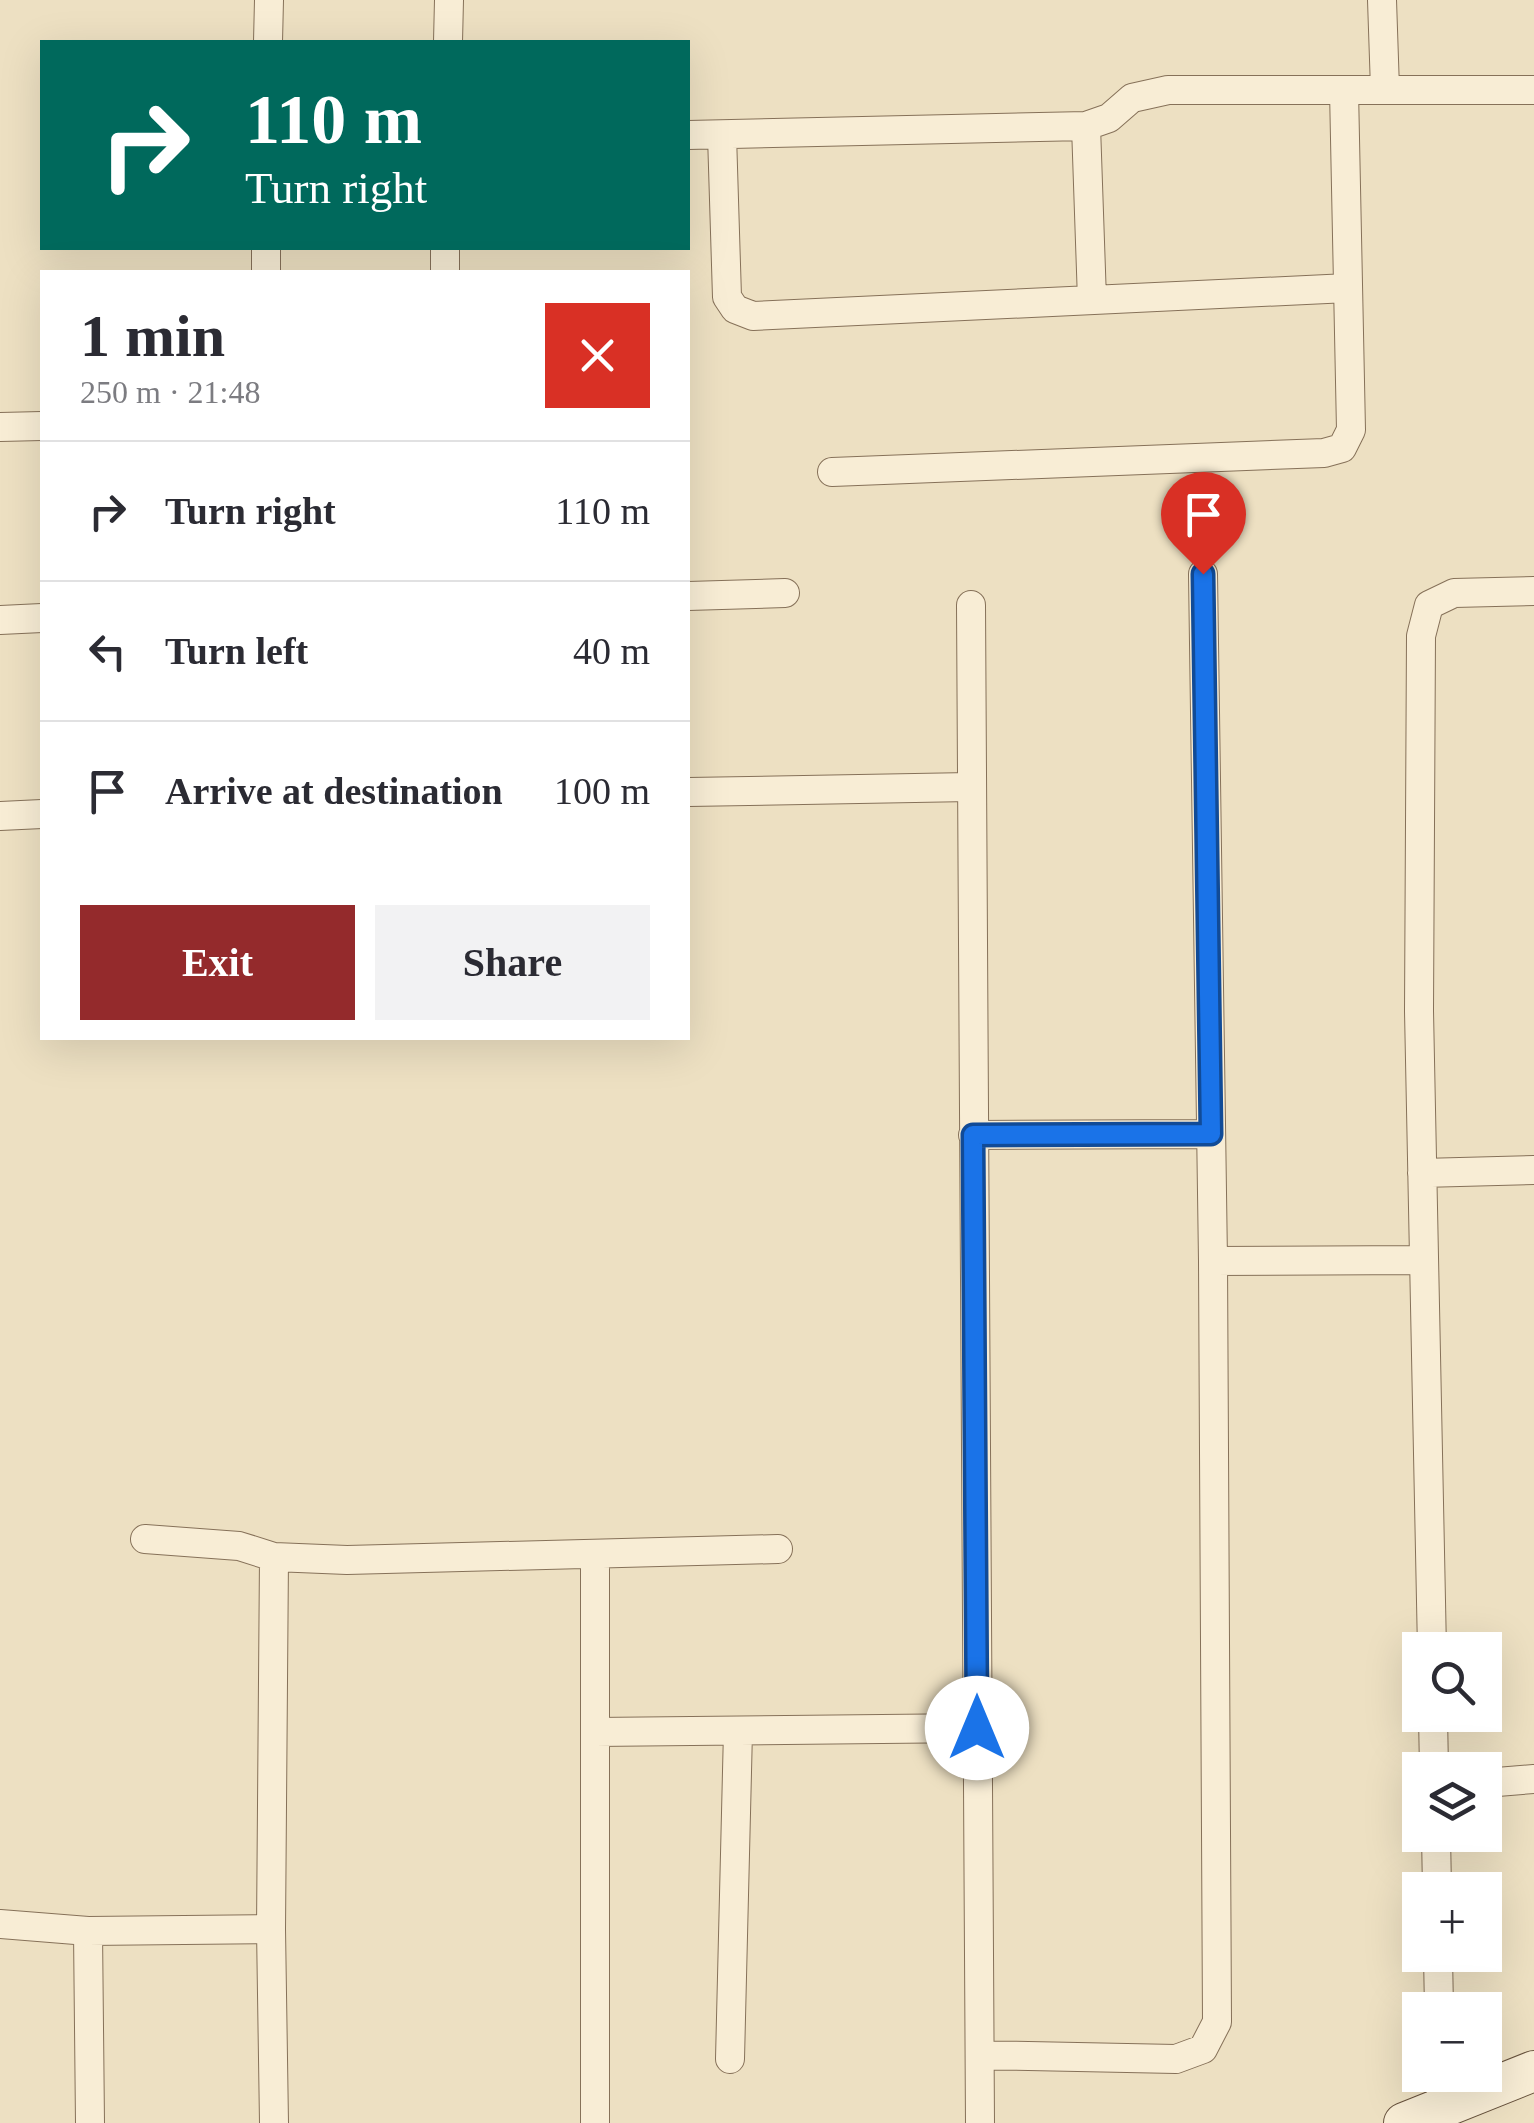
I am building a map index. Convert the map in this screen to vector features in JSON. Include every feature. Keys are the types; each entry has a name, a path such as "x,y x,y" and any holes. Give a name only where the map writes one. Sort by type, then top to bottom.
{"street":[{"path":"268,40 269,0"},
{"path":"448,40 449,0"},
{"path":"1382,0 1385,90"},
{"path":"690,136 1086,126 1110,118 1132,98 1168,90 1534,90"},
{"path":"832,472 1324,453 1342,448 1351,430 1344,90"},
{"path":"1086,126 1092,300"},
{"path":"722,135 727,297 735,310 752,316 1348,288"},
{"path":"0,427 40,426"},
{"path":"980,2055 1176,2059 1203,2049 1218,2022 1203,574"},
{"path":"1432,1632 1419,1010 1421,636 1430,604 1454,593 1534,591"},
{"path":"690,596 785,593"},
{"path":"971,605 980,2123"},
{"path":"0,620 40,618"},
{"path":"690,792 970,786"},
{"path":"0,816 40,814"},
{"path":"973,1135 1211,1134"},
{"path":"1422,1173 1534,1170"},
{"path":"1213,1262 1424,1260"},
{"path":"146,1539 239,1546 274,1557 347,1560 778,1549"},
{"path":"594,2123 595,1554"},
{"path":"274,1557 274,2123"},
{"path":"595,1732 977,1728"},
{"path":"730,2059 738,1731"},
{"path":"1502,1782 1534,1779"},
{"path":"0,1924 88,1931 271,1929"},
{"path":"88,1931 90,2123"},
{"path":"1502,2078 1534,2071"},
{"path":"1404,2123 1440,2092"}],"route":[{"path":"977,1728 973,1135 1211,1134 1203,574"}]}
